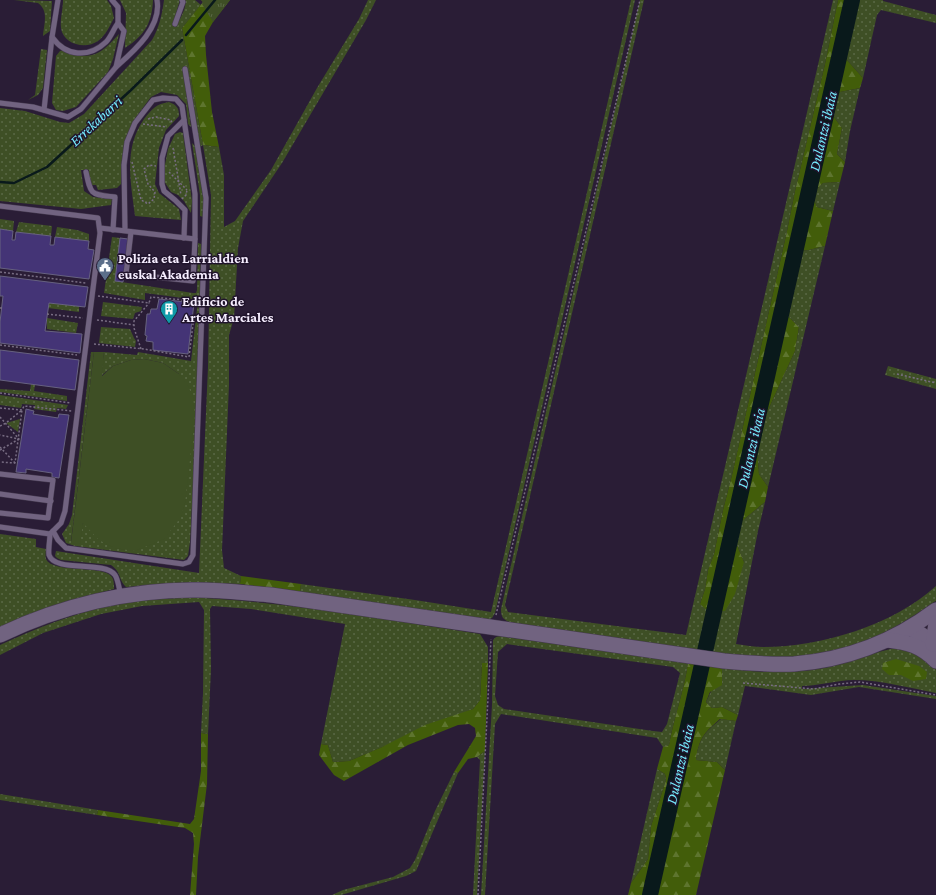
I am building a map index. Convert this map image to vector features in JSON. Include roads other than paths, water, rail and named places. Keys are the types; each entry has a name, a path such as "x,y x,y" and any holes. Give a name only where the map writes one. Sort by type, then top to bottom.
{"main road":[{"path":"0,635 48,614 122,596 188,590 228,591 271,595 724,661 771,664 817,661 863,650 910,628 936,610"},
{"path":"935,648 936,624"},
{"path":"910,628 927,638 935,648"},
{"path":"887,640 913,644 927,651 936,661"}],"lane":[{"path":"44,110 52,37 58,0"},
{"path":"52,37 57,44 68,51 82,54 94,51 107,41 118,23 118,7 112,0"},
{"path":"0,103 33,107 68,117 81,109 116,67 133,52 152,26 158,6 157,0"},
{"path":"175,24 183,2 182,0"},
{"path":"116,67 124,31 118,23"},
{"path":"0,527 51,532 66,548 183,564 189,562 193,555 206,198 185,69"},
{"path":"125,231 124,165 127,142 135,123 153,100 163,98 176,99 182,106 195,194 193,280 126,274 131,232"},
{"path":"184,120 168,136 162,158 162,184 164,192 185,210 184,238"},
{"path":"186,130 197,142"},
{"path":"86,172 90,189 94,194 115,197 113,230"},
{"path":"0,206 98,218 100,232 65,511 61,523 51,532 49,555 53,560 64,565 107,569 115,575 122,596"},
{"path":"100,228 184,238 205,233"},
{"path":"0,474 53,480 48,518 0,513"},
{"path":"0,494 51,501"}],"waterway":[{"name":"Errekabarri","path":"186,35 215,0"},
{"name":"Dulantzi ibaia","path":"650,895 852,0"},
{"name":"Errekabarri","path":"0,182 14,183 47,167 131,90 182,40"}],"place":[{"name":"Polizia eta Larrialdien euskal Akademia","path":"105,281"},
{"name":"Edificio de Artes Marciales","path":"169,324"}]}
